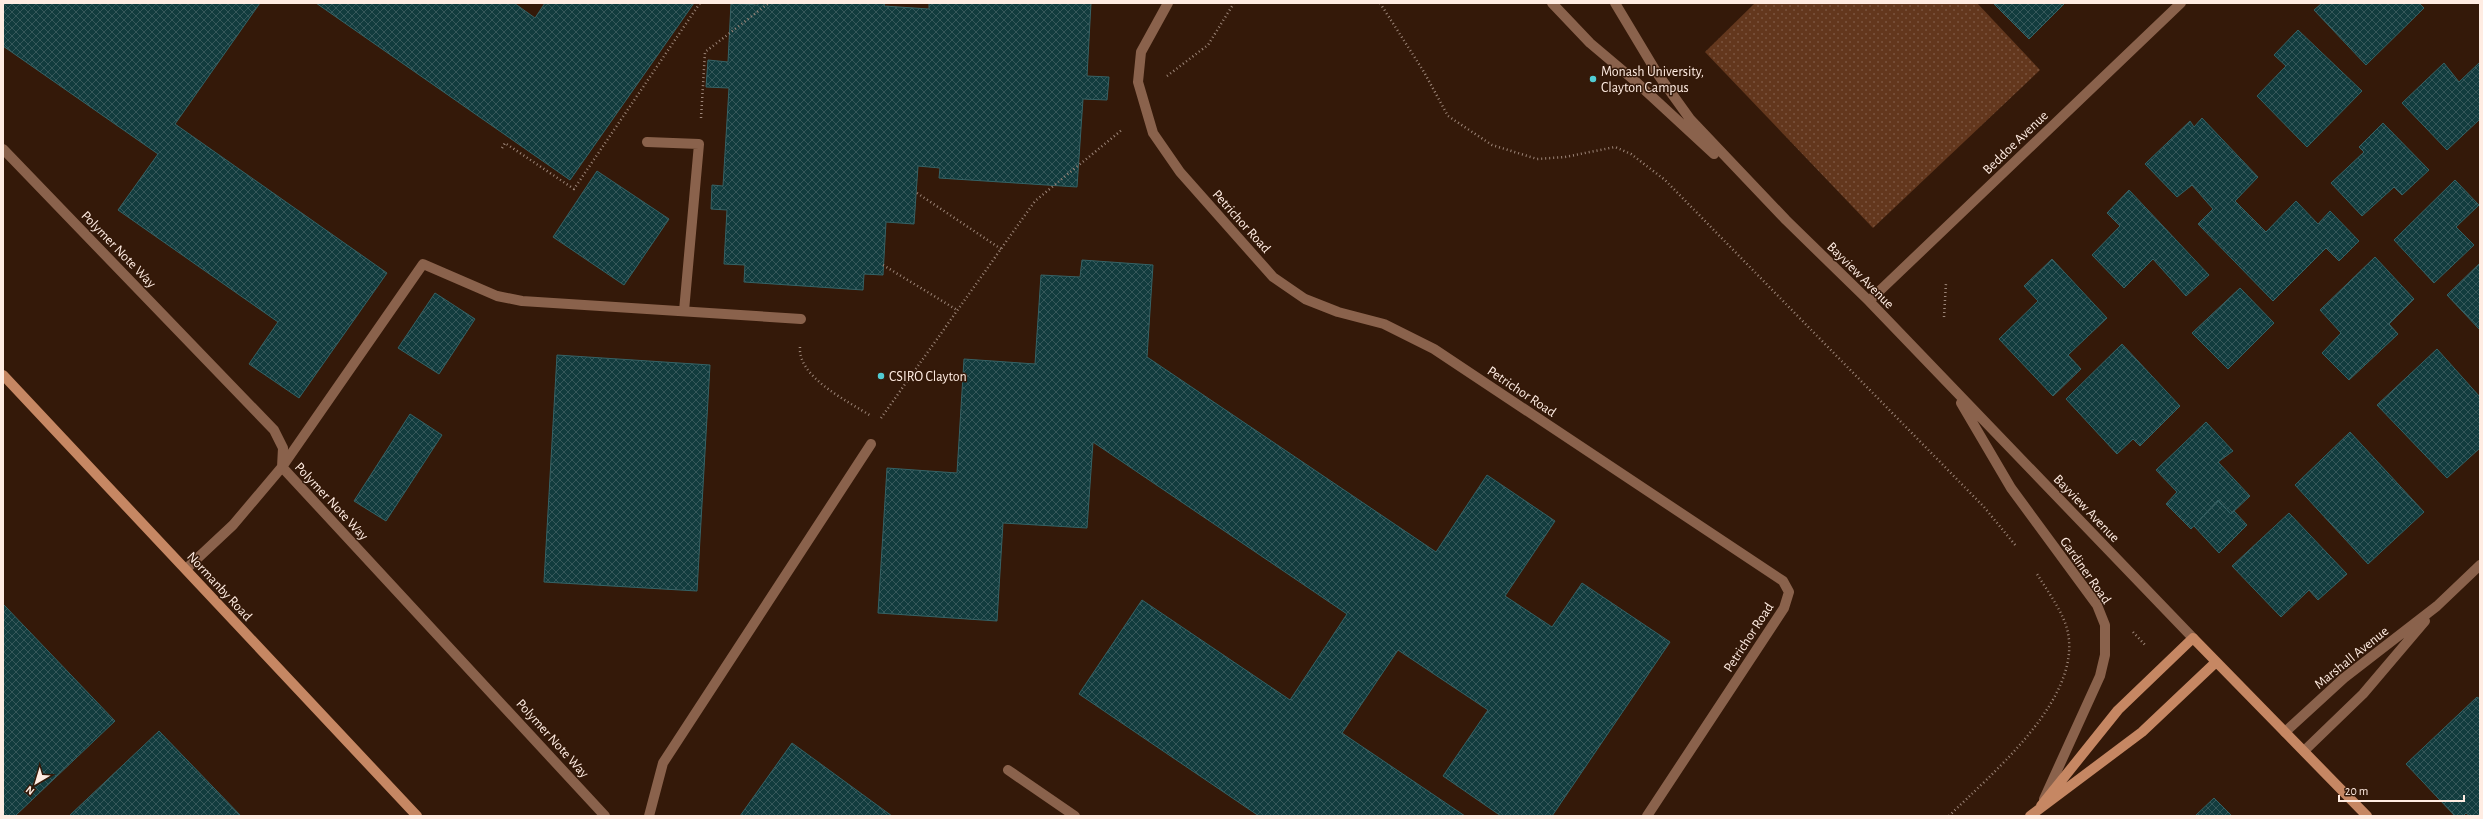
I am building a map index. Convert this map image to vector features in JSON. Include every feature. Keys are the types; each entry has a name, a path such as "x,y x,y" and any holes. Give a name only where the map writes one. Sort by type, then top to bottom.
{"street":[{"name":"Petrichor Road","path":"1168,3 1141,52 1138,82 1153,133 1180,172 1273,277 1305,299 1338,312 1384,324 1434,349 1783,581 1789,592 1784,608 1647,816"},
{"name":"Bayview Avenue","path":"1552,3 1590,43 1636,81 1786,220 1869,301 2366,816"},
{"name":"Bayview Avenue","path":"1615,3 1656,73 1690,119 1786,220"},
{"name":"Beddoe Avenue","path":"1869,301 2181,3"},
{"path":"647,142 699,144 684,311"},
{"name":"Polymer Note Way","path":"3,149 274,430 283,448 282,466 605,816"},
{"path":"186,569 233,525 282,466 423,264 498,296 522,301 801,319"},
{"name":"Normanby Road","path":"3,375 417,816"},
{"name":"Gardiner Road","path":"1952,388 2011,488 2097,605 2105,625 2105,655 2100,676 2041,806"},
{"path":"649,816 663,763 871,444"},
{"name":"Marshall Avenue","path":"2285,732 2344,678 2437,606 2480,565"},
{"name":"Marshall Avenue","path":"2304,751 2363,694 2437,606"},
{"name":"Gardiner Road","path":"2041,806 2118,710 2193,638"},
{"name":"Gardiner Road","path":"2030,816 2041,806 2142,732 2216,662"},
{"path":"1008,770 1075,816"}],"path":[{"path":"502,148 505,143 574,189 700,3"},
{"path":"699,144 705,52 769,3"},
{"path":"1138,82 1164,78 1186,64 1208,45 1234,3"},
{"path":"1380,3 1424,72 1448,116 1492,145 1536,159 1565,157 1615,147 1631,154 1665,180 1984,507 2022,552"},
{"path":"871,444 879,421 1035,201 1146,111"},
{"path":"917,193 1001,249"},
{"path":"883,265 958,310"},
{"path":"1944,317 1946,283"},
{"path":"801,319 799,355 811,376 879,421"},
{"path":"1948,816 2029,737 2056,693 2067,664 2070,646 2068,632 2060,612 2035,570"},
{"path":"2130,629 2150,650"}],"shaded area":[{"path":"1755,3 1977,3 2040,70 1873,228 1705,52"}],"building":[{"path":"3,3 260,3 175,124 387,273 299,398 249,364 278,322 118,210 158,154 3,46"},
{"path":"316,3 514,3 535,18 545,3 694,3 570,180"},
{"path":"731,3 758,5 758,3 885,3 884,6 929,9 929,3 1091,3 1087,76 1109,77 1107,100 1083,99 1077,187 939,178 940,168 918,166 914,224 886,222 883,275 864,274 863,290 744,282 745,265 724,264 727,210 711,209 712,185 723,186 729,88 706,87 708,60 728,62"},
{"path":"1993,3 2065,3 2029,39"},
{"path":"2322,3 2419,3 2424,8 2366,65 2314,10"},
{"path":"2298,30 2362,91 2307,147 2257,96 2286,66 2274,55"},
{"path":"2480,62 2480,119 2447,150 2402,103 2444,63 2459,82"},
{"path":"2202,118 2258,177 2235,201 2266,232 2296,201 2318,224 2330,211 2359,241 2339,261 2326,248 2273,301 2198,224 2213,209 2192,185 2177,197 2145,164 2190,121 2194,127"},
{"path":"2383,123 2429,170 2402,195 2394,187 2362,216 2331,183 2364,152 2359,147"},
{"path":"597,171 669,219 624,285 553,237"},
{"path":"2455,180 2479,205 2456,227 2474,245 2434,283 2394,240"},
{"path":"2129,190 2209,275 2186,296 2153,259 2124,288 2092,255 2120,226 2107,213"},
{"path":"2375,257 2414,299 2389,324 2398,334 2349,380 2322,353 2341,333 2320,310"},
{"path":"2052,259 2107,318 2068,355 2081,369 2053,396 1999,339 2038,301 2024,286"},
{"path":"1082,260 1153,265 1147,357 1436,552 1487,475 1555,521 1505,596 1552,627 1582,583 1670,642 1552,816 1501,816 1443,776 1488,710 1398,650 1342,733 1465,816 1259,816 1079,694 1142,600 1290,700 1347,614 1093,442 1087,528 1003,523 997,621 878,613 887,468 957,473 964,359 1035,364 1041,275 1080,277"},
{"path":"2480,263 2480,330 2447,295"},
{"path":"2240,288 2274,323 2228,369 2192,333"},
{"path":"435,293 475,319 439,374 398,348"},
{"path":"2122,344 2180,406 2140,446 2133,439 2117,454 2066,399"},
{"path":"2437,349 2480,397 2480,448 2447,478 2377,405"},
{"path":"557,355 710,365 697,591 544,582"},
{"path":"410,414 442,435 386,521 354,501"},
{"path":"2206,422 2233,451 2218,462 2250,496 2231,514 2218,500 2191,529 2166,504 2177,492 2156,470"},
{"path":"2350,432 2424,512 2368,564 2295,485"},
{"path":"2218,501 2231,514 2234,511 2247,525 2219,553 2194,526"},
{"path":"2289,513 2347,574 2318,600 2309,590 2281,617 2232,566"},
{"path":"3,604 115,721 15,816 3,816"},
{"path":"2477,697 2480,699 2480,816 2470,816 2466,813 2463,816 2455,816 2406,764"},
{"path":"159,731 241,816 69,816"},
{"path":"792,743 892,816 740,816"},
{"path":"2214,798 2232,816 2195,816"}],"place":[{"name":"Monash University, Clayton Campus","path":"1593,79"},
{"name":"CSIRO Clayton","path":"881,376"}]}
